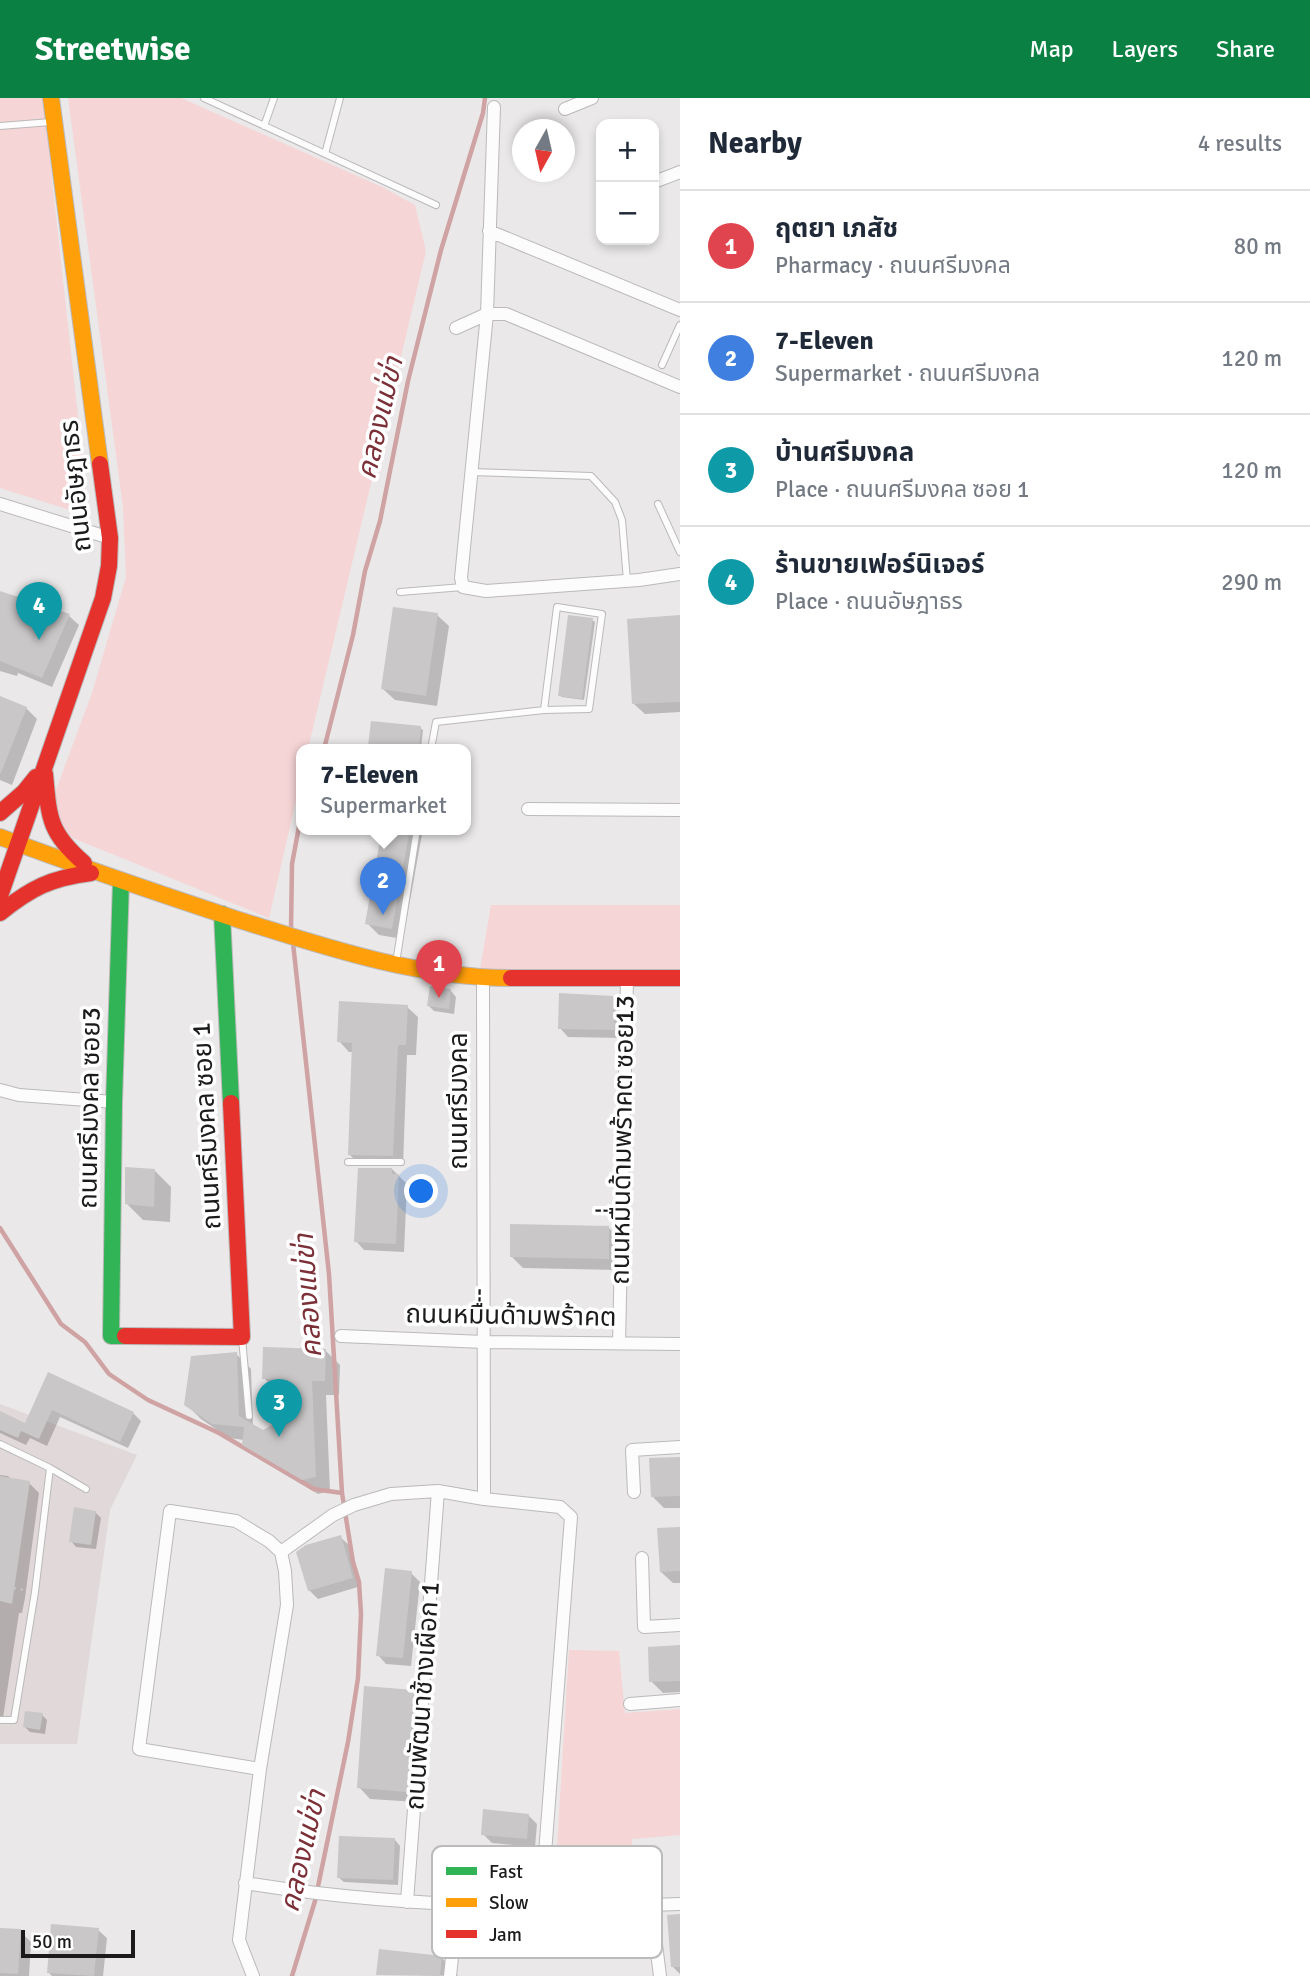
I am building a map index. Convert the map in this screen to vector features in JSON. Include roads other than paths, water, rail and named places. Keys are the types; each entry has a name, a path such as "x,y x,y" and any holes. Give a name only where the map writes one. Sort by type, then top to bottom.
{"street":[{"name":"ถนนอัษฎาธร","path":"0,896 103,598 109,566 110,538 51,98"},
{"path":"565,108 592,98"},
{"path":"494,107 486,314 461,578 463,587 486,591 627,581 680,574"},
{"path":"659,180 680,172"},
{"path":"489,230 680,310"},
{"path":"456,328 486,314 506,314 680,387"},
{"path":"0,504 110,538"},
{"path":"0,813 24,792 45,766"},
{"path":"45,766 51,827 58,840 96,873"},
{"path":"528,809 680,810"},
{"path":"0,837 96,873 222,914 395,965 483,978 680,978"},
{"path":"0,913 40,883 64,876 96,873"},
{"name":"ถนนศรีมงคล ซอย3","path":"121,881 114,1102 111,1336 242,1337"},
{"name":"ถนนศรีมงคล ซอย 1","path":"222,914 242,1337"},
{"name":"ถนนศรีมงคล","path":"483,978 484,1499"},
{"name":"ถนนหมื่่นด้ามพร้าคต ซอย13","path":"619,1343 627,979"},
{"path":"0,1090 19,1095 114,1102"},
{"name":"ถนนหมื่่นด้ามพร้าคต","path":"341,1336 484,1342 680,1344"},
{"path":"634,1492 632,1450 680,1447"},
{"path":"281,1552 333,1515 354,1505 391,1494 438,1491 560,1507 571,1517 546,1846"},
{"name":"ถนนพัฒนาช้างเผือก 1","path":"407,1902 438,1491"},
{"path":"253,1976 239,1940 260,1769 286,1605 285,1570 281,1552 236,1521 170,1511 139,1748 260,1769"},
{"path":"642,1558 644,1627 680,1625"},
{"path":"630,1704 680,1700"},
{"path":"245,1883 331,1895 432,1902"},
{"path":"662,1905 680,1904"},
{"path":"450,1976 452,1958"},
{"path":"658,1958 660,1976"}],"lane":[{"path":"204,98 436,205"},
{"path":"264,125 274,98"},
{"path":"325,154 340,98"},
{"path":"0,126 53,122"},
{"path":"662,365 680,325"},
{"path":"471,472 591,476 615,502 622,520 627,581"},
{"path":"659,503 680,552"},
{"path":"400,592 463,587"},
{"path":"432,744 436,722 544,710 589,709 602,614 557,607 544,710"},
{"path":"395,965 416,835"},
{"path":"348,1162 401,1162"},
{"path":"242,1337 249,1416"},
{"path":"0,1444 86,1489"},
{"path":"0,1720 15,1720 35,1592 50,1468"}],"waterway":[{"name":"คลองแม่ข่า","path":"325,744 353,635 365,571 380,521 408,381 441,250 483,113 485,98"},
{"name":"คลองแม่ข่า","path":"291,930 292,864 297,835"},
{"name":"คลองแม่ข่า","path":"292,1976 315,1901 348,1742 358,1678 361,1614 359,1582 353,1562 342,1493 329,1274 293,943"},
{"path":"0,1228 61,1324 85,1342 109,1374 148,1400 219,1433 314,1489 342,1493"}],"place":[{"name":"ร้านขายเฟอร์นิเจอร์","path":"39,640"},
{"name":"7-Eleven","path":"383,915"},
{"name":"ฤตยา เภสัช","path":"439,998"},
{"name":"บ้านศรีมงคล","path":"279,1437"}]}
